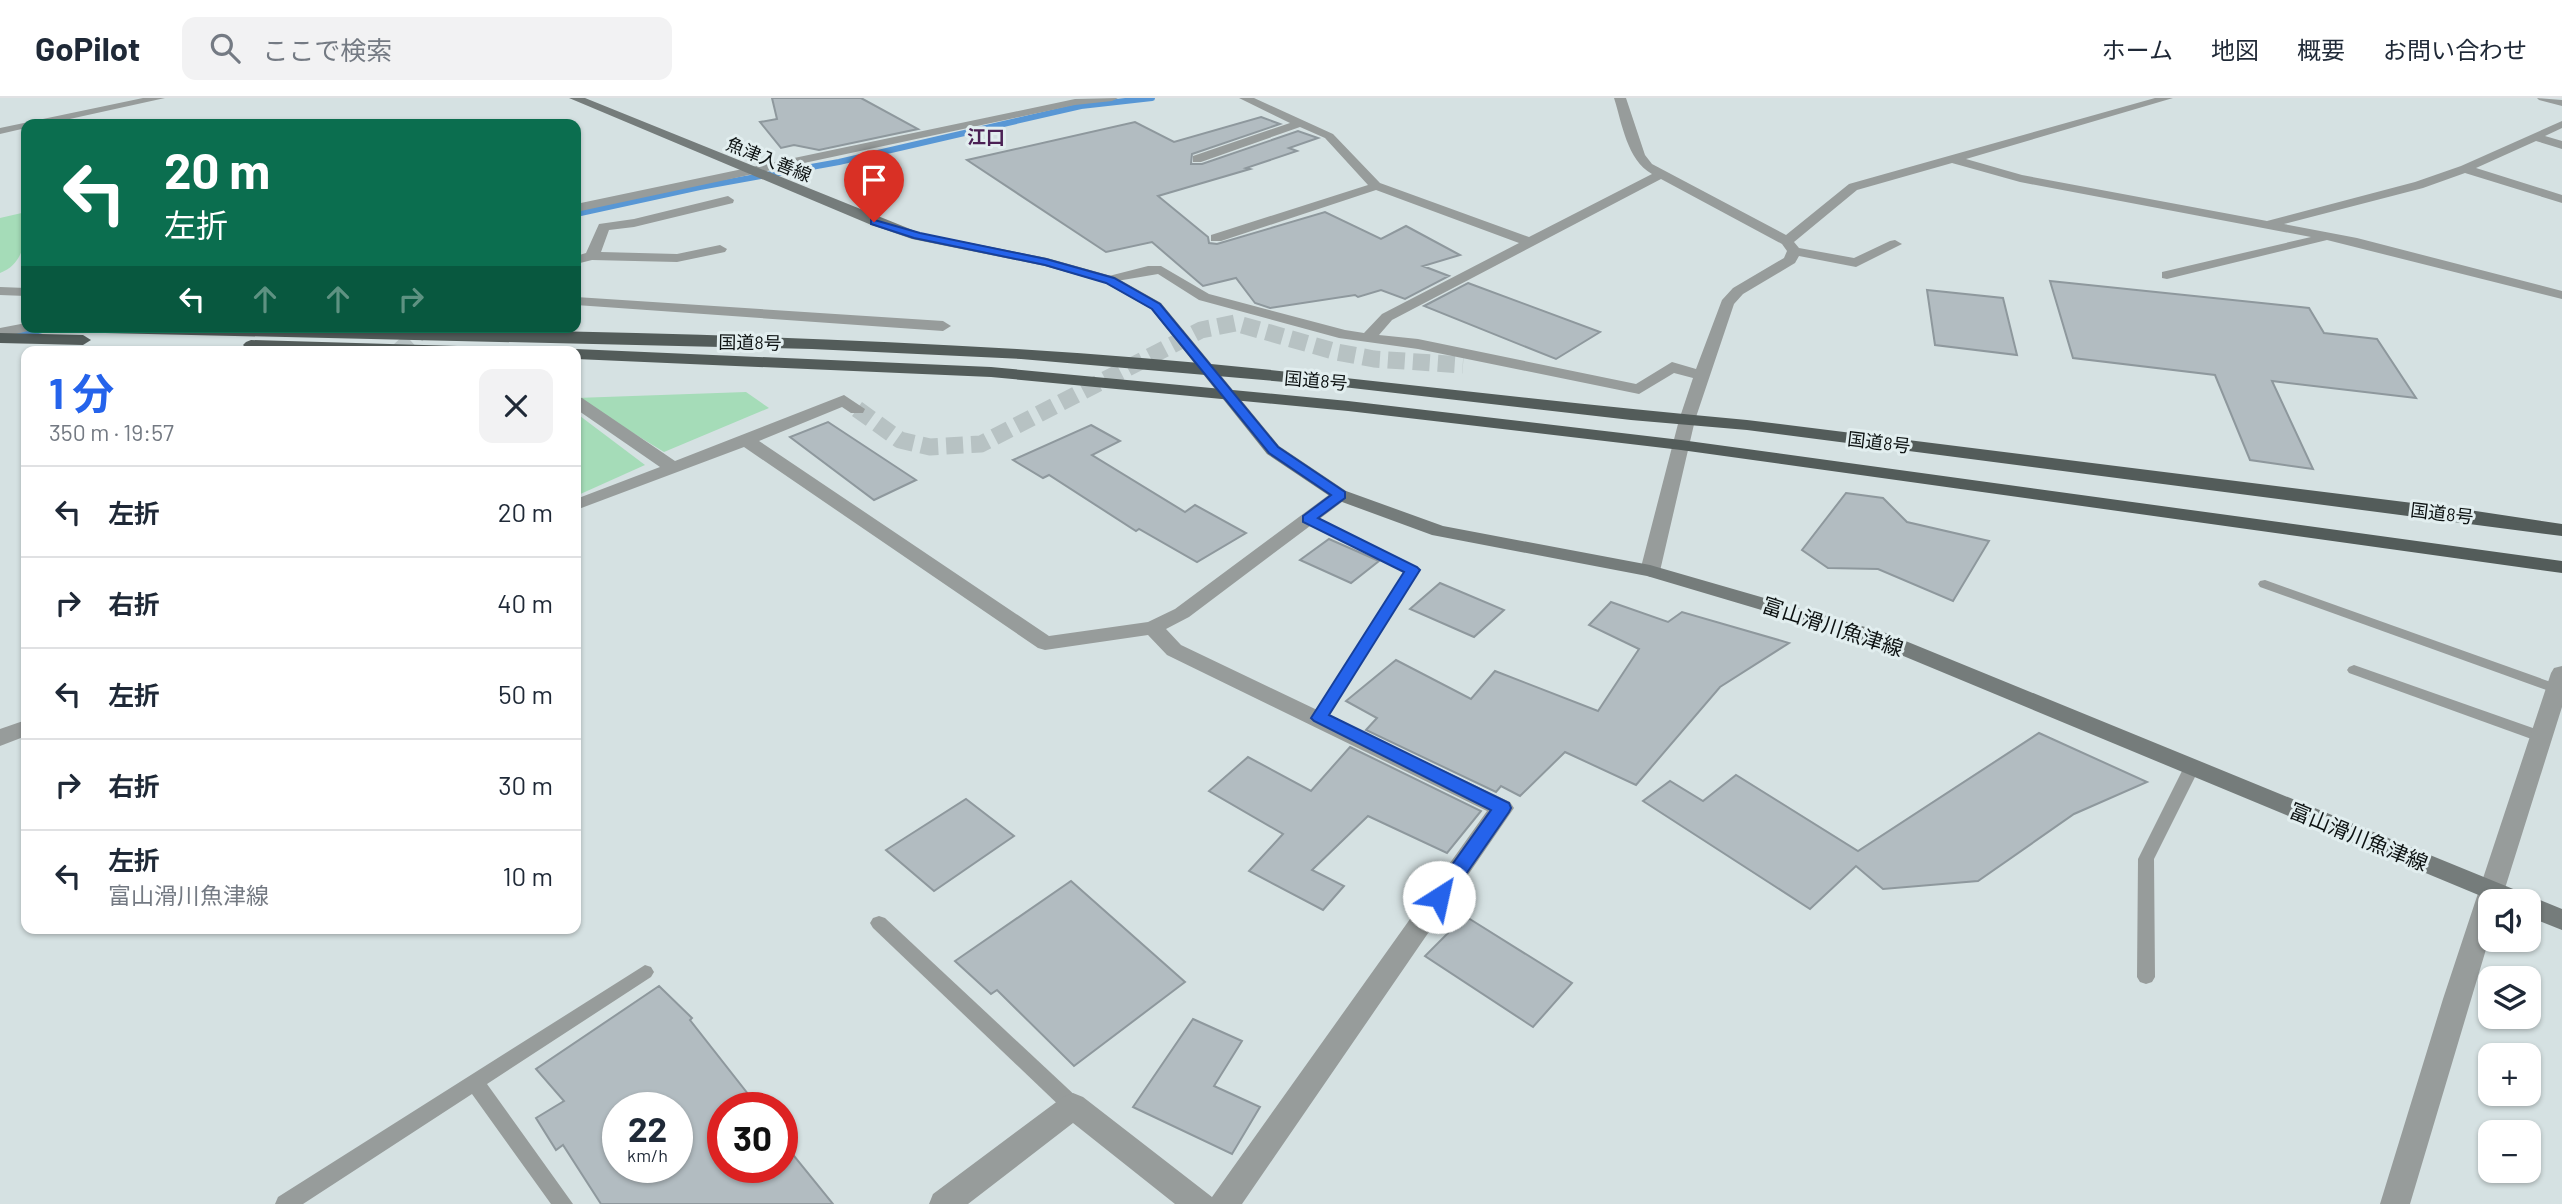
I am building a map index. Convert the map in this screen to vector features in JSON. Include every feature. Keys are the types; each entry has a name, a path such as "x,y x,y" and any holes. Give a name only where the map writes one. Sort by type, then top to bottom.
{"highway":[{"path":"0,326 21,327"},
{"name":"国道8号","path":"312,333 812,344 1021,354 1343,382 1747,425 2562,530"},
{"name":"国道8号","path":"0,336 62,334 348,346"},
{"name":"国道8号","path":"581,354 991,372 1230,394 1681,444 2562,567"}],"main road":[{"name":"魚津入善線","path":"575,98 874,222 918,236 1046,262 1110,280 1156,306 1179,337"},
{"name":"富山滑川魚津線","path":"1179,337 1230,394 1273,450 1340,495 1438,530 1650,570 1879,638 2489,889"},
{"path":"2541,911 2562,920"}],"street":[{"path":"59,119 159,98"},
{"path":"581,207 1075,102 1112,98"},
{"path":"1245,98 1329,136 1376,186 1529,242"},
{"path":"1620,98 1639,156 1648,167 1790,246 1856,263 1895,244"},
{"path":"2543,98 2562,103"},
{"path":"1650,570 1687,420 1727,303 1738,291 1790,260 1790,246 1853,187 2159,99"},
{"path":"98,111 104,119"},
{"path":"0,118 5,130"},
{"path":"1197,159 1301,123"},
{"path":"2267,224 2419,185 2465,169 2562,124"},
{"path":"2533,136 2562,145"},
{"path":"1953,159 2020,178 2330,236 2562,295"},
{"path":"2465,169 2562,199"},
{"path":"1368,338 1387,317 1661,174"},
{"path":"1216,238 1376,186"},
{"path":"604,226 634,223 728,200"},
{"path":"592,205 604,226"},
{"path":"592,256 604,226"},
{"path":"2166,275 2330,236"},
{"path":"581,259 592,256 677,258 720,249"},
{"path":"1110,280 1148,270 1161,270 1204,297 1344,335 1418,344 1470,361 1639,389 1672,367 1702,376"},
{"path":"0,291 21,292"},
{"path":"581,301 943,326"},
{"path":"0,336 21,329"},
{"path":"581,503 844,400 857,410"},
{"path":"581,405 673,468"},
{"path":"746,440 1045,643 1153,628 1182,613 1340,495"},
{"path":"1153,628 1174,650 1502,808 1224,1204"},
{"path":"2508,889 2542,737 2559,681"},
{"path":"2395,1204 2457,999 2479,952"},
{"path":"944,1204 1073,1106 1199,1204"}],"lane":[{"path":"1308,519 1412,570 1320,718"},
{"path":"2265,584 2559,681"},
{"path":"2354,670 2542,737"},
{"path":"2146,977 2147,859 2192,766"},
{"path":"879,923 1073,1106"},
{"path":"285,1204 645,972"},
{"path":"475,1082 563,1204"}],"green space":[{"path":"21,213 21,253 15,263 0,273 0,218"},
{"path":"746,392 769,408 664,452 581,401 581,398"},
{"path":"581,417 645,465 581,494"}],"building":[{"path":"772,98 861,98 918,129 819,150 794,145 781,148 760,122 777,119"},
{"path":"1261,117 1280,124 1192,154 1191,164 1202,164 1298,131 1318,138 1289,148 1297,151 1246,168 1250,169 1158,196 1208,237 1209,243 1217,244 1325,212 1381,239 1406,226 1460,255 1423,266 1449,276 1405,299 1381,290 1358,297 1355,295 1270,308 1255,303 1236,278 1203,286 1152,242 1106,252 967,160 1135,122 1174,142"},
{"path":"2050,281 2309,308 2324,333 2377,339 2416,398 2272,381 2313,469 2250,460 2215,375 2073,358"},
{"path":"1468,283 1600,332 1556,359 1424,306"},
{"path":"1927,290 2003,298 2017,355 1935,345"},
{"path":"828,422 916,480 874,500 790,437"},
{"path":"1091,425 1120,441 1092,455 1185,512 1195,505 1246,533 1197,562 1139,529 1136,531 1049,475 1043,478 1013,460"},
{"path":"1846,493 1883,498 1907,522 1989,541 1953,601 1878,569 1828,568 1802,550"},
{"path":"1329,539 1379,561 1351,583 1300,560"},
{"path":"1440,583 1504,610 1474,637 1410,609"},
{"path":"1611,602 1668,622 1682,612 1789,643 1720,687 1636,785 1565,752 1520,796 1501,786 1496,792 1366,730 1377,718 1346,701 1396,660 1471,699 1495,671 1598,711 1639,649 1589,625"},
{"path":"2039,733 2147,782 2074,814 1978,881 1883,889 1856,866 1810,909 1643,801 1670,781 1703,801 1736,775 1858,851"},
{"path":"1350,747 1481,811 1447,853 1368,816 1312,870 1344,886 1323,910 1249,871 1283,834 1209,791 1248,757 1311,791"},
{"path":"966,799 1014,836 934,891 886,850"},
{"path":"1071,881 1185,982 1074,1066 997,990 991,994 955,961"},
{"path":"1465,916 1572,983 1533,1027 1425,956"},
{"path":"659,986 692,1018 690,1020 746,1092 707,1092 707,1183 798,1183 798,1161 833,1204 601,1204 563,1145 556,1150 536,1118 564,1101 536,1069"},
{"path":"1193,1019 1242,1041 1214,1086 1260,1107 1232,1154 1133,1107"}],"waterway":[{"path":"581,213 700,187 839,162 1081,106 1152,98"},
{"path":"0,339 25,333"}],"tunnel":[{"path":"857,409 900,440 930,447 981,444 1201,330 1235,323 1337,352 1374,359 1463,365"},
{"path":"404,346 419,333"}],"district":[{"name":"江口","path":"986,136"}],"route":[{"path":"874,222 918,236 1046,262 1110,280 1156,306 1273,450 1340,495 1308,519 1412,570 1320,718 1502,808 1439,897"}]}
